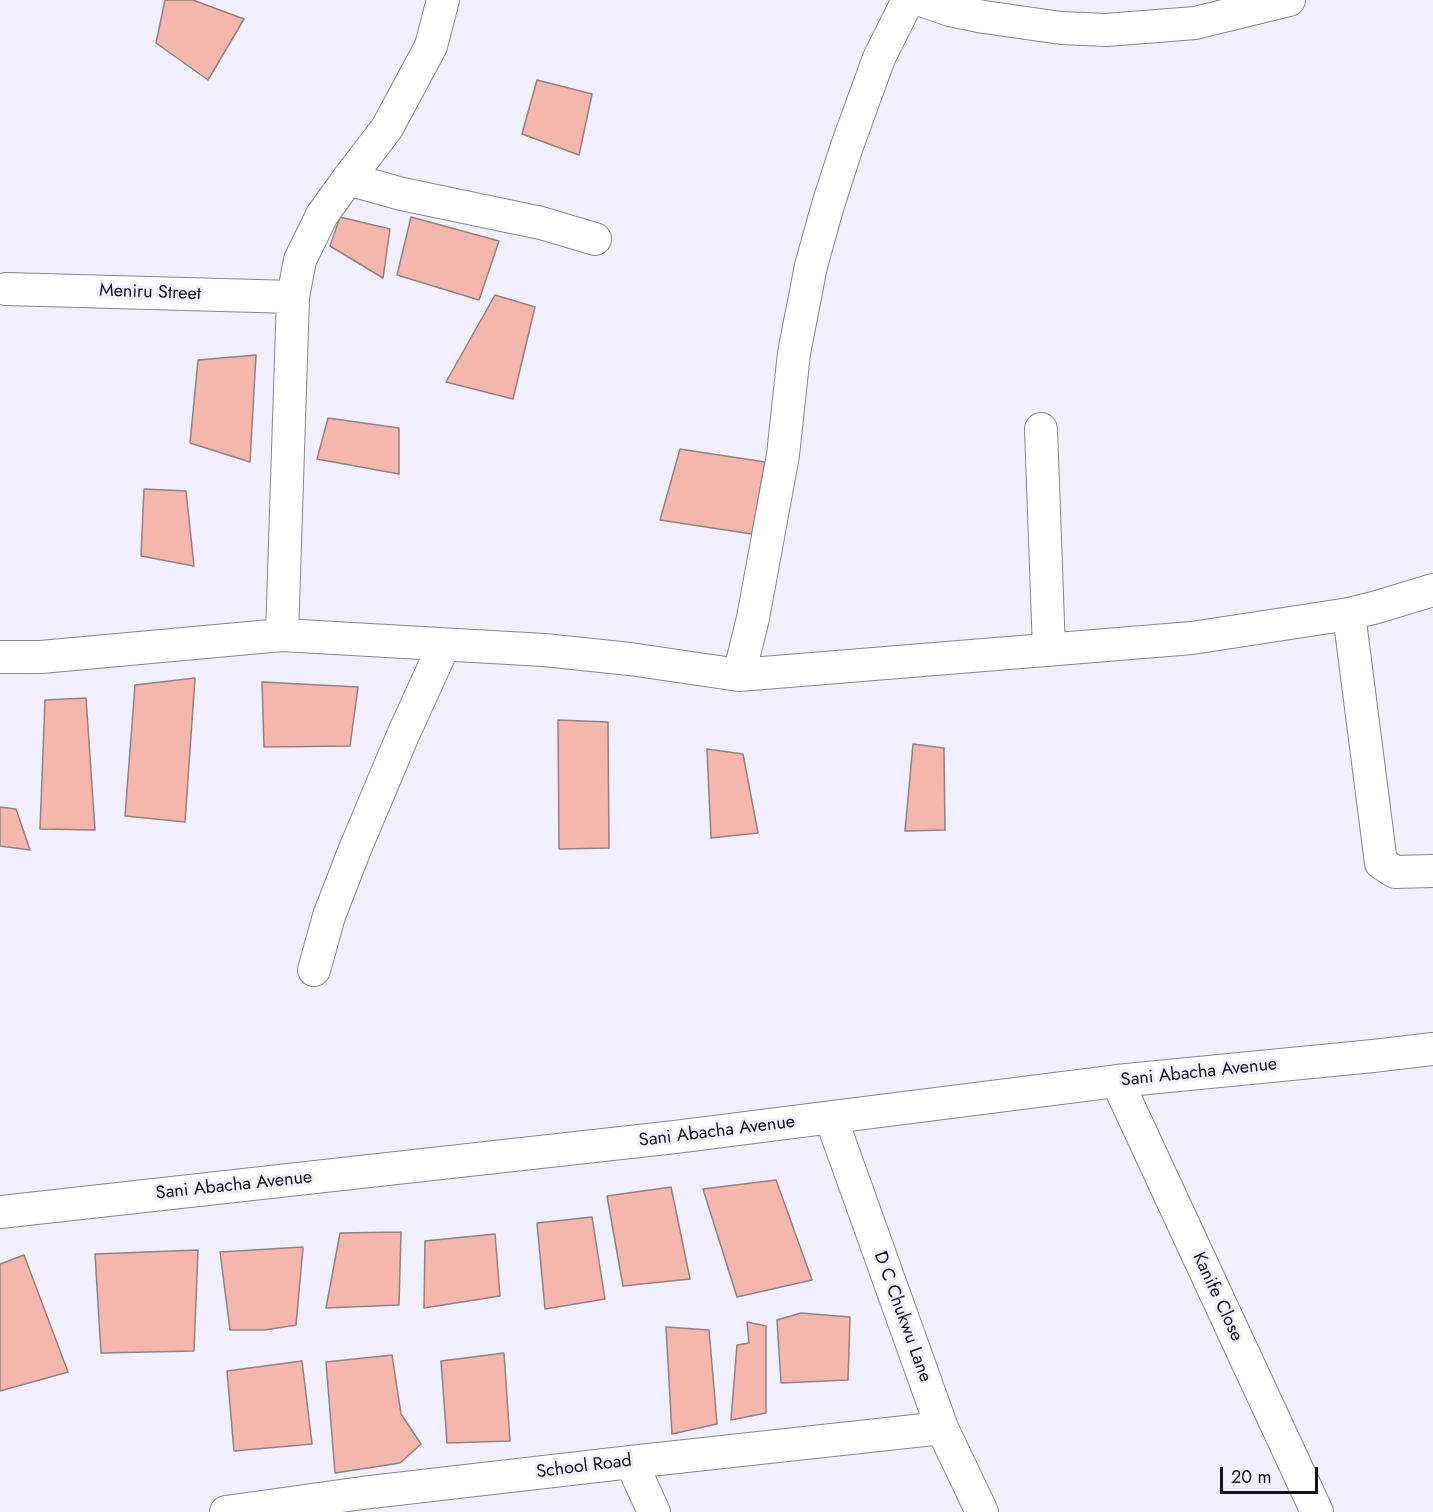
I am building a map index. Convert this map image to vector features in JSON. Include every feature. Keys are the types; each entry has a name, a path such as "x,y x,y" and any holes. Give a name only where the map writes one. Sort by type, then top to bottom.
{"street":[{"path":"282,635 293,297 300,260 322,215 387,128 431,46 443,0"},
{"path":"740,675 753,618 783,455 794,353 811,266 828,205 879,58 908,0"},
{"path":"921,0 984,17 1061,28 1106,30 1195,23 1289,0"},
{"path":"348,179 402,194 541,223 595,239"},
{"name":"Meniru Street","path":"6,289 293,297"},
{"path":"1041,429 1049,650"},
{"path":"0,657 41,657 282,635 544,650 630,659 740,675 1192,638 1349,614 1433,590"},
{"path":"1349,614 1381,863 1395,872 1433,871"},
{"path":"314,970 329,916 351,858 444,645"},
{"name":"Sani Abacha Avenue","path":"0,1212 616,1144 1118,1081 1433,1049"},
{"name":"Kanife Close","path":"1118,1081 1317,1512"},
{"name":"D C Chukwu Lane","path":"831,1118 942,1428 982,1512"},
{"name":"School Road","path":"226,1512 362,1493 942,1428"},
{"path":"631,1462 654,1512"}],"building":[{"path":"165,0 193,0 244,19 208,80 156,43"},
{"path":"537,80 592,94 579,155 522,134"},
{"path":"340,217 390,229 383,278 330,246"},
{"path":"411,217 499,241 479,300 397,275"},
{"path":"495,295 535,307 513,399 446,382"},
{"path":"256,355 250,462 190,443 198,360"},
{"path":"328,418 399,428 399,474 317,459"},
{"path":"680,449 765,462 752,534 660,520"},
{"path":"144,489 186,491 194,566 141,556"},
{"path":"195,678 185,822 125,816 135,685"},
{"path":"262,682 358,687 350,746 264,747"},
{"path":"86,698 95,830 40,829 45,700"},
{"path":"558,720 608,722 609,848 559,849"},
{"path":"913,744 944,748 945,830 905,831"},
{"path":"707,749 743,754 758,833 711,838"},
{"path":"0,807 16,809 30,850 0,846"},
{"path":"776,1180 812,1280 737,1297 703,1189"},
{"path":"671,1187 690,1279 623,1286 607,1196"},
{"path":"592,1217 605,1299 545,1309 537,1223"},
{"path":"401,1232 399,1305 326,1308 340,1233"},
{"path":"495,1234 500,1296 424,1308 425,1241"},
{"path":"303,1247 296,1325 265,1330 230,1330 220,1252"},
{"path":"198,1250 194,1351 101,1353 95,1254"},
{"path":"24,1255 68,1372 0,1391 0,1264"},
{"path":"801,1313 850,1317 848,1380 781,1383 777,1320"},
{"path":"747,1322 766,1326 766,1413 731,1420 737,1345 749,1343"},
{"path":"666,1327 709,1330 717,1424 672,1434"},
{"path":"504,1353 510,1441 447,1443 441,1361"},
{"path":"392,1355 401,1414 421,1444 400,1463 335,1473 326,1362"},
{"path":"302,1361 312,1444 234,1451 227,1371"}]}
